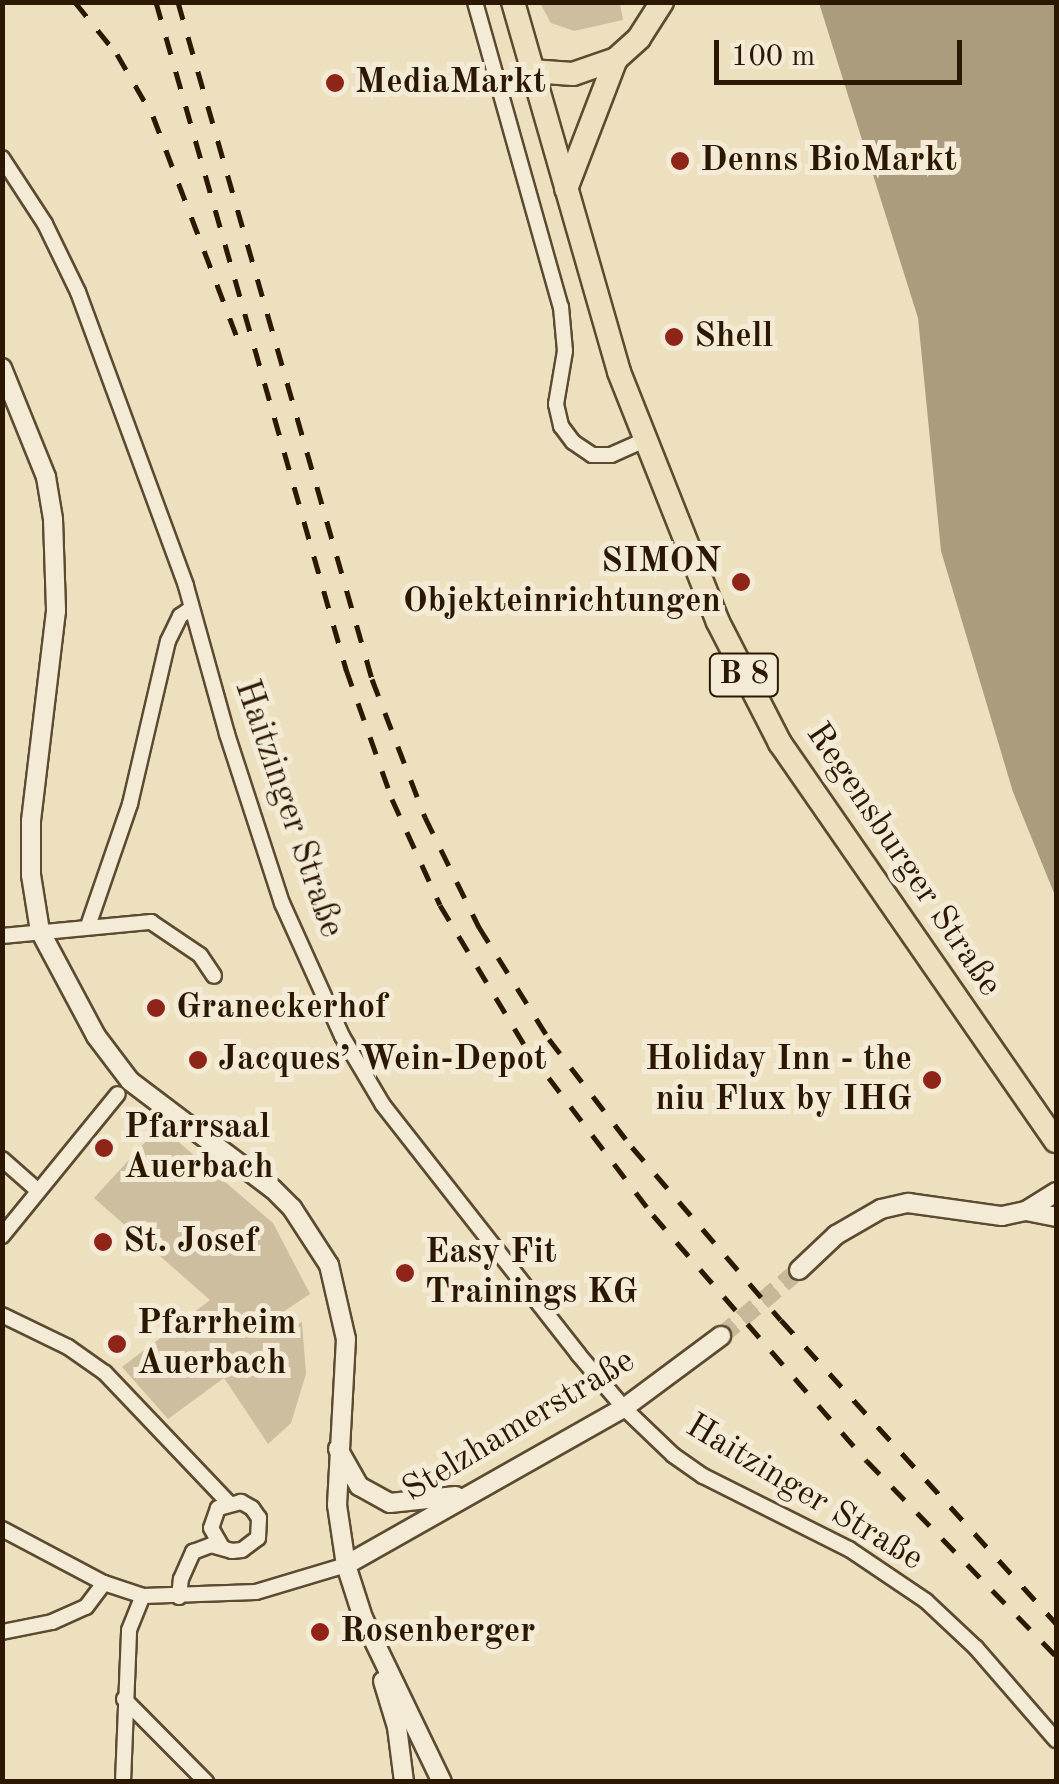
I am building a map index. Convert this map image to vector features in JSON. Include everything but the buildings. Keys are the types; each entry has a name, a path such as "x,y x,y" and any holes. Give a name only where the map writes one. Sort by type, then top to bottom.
{"main road":[{"name":"B 8","path":"502,2 521,33"},
{"name":"Regensburger Straße","path":"513,2 596,299 644,440 718,622 780,743 1056,1140"},
{"path":"531,72 573,74 616,59 639,38 662,2"},
{"path":"566,189 616,59"}],"street":[{"path":"475,2 561,307 565,351 556,404 561,426 573,442 592,455 611,455 644,440"},
{"name":"Haitzinger Straße","path":"2,158 45,224 78,292 192,608 227,734 282,903 342,1036 406,1138 624,1408 673,1455 704,1476 849,1549 926,1601 976,1648 1056,1740"},
{"path":"2,368 46,477 53,519 56,610 31,821 31,875 40,930 96,1036 130,1081 273,1189 312,1236 334,1281 346,1339 336,1505 346,1565 397,1726 404,1782"},
{"path":"88,926 130,804 168,641 180,616 192,608"},
{"path":"2,936 152,922 200,955 214,976"},
{"path":"2,1236 118,1094"},
{"path":"2,1159 36,1190"},
{"path":"1026,1211 1056,1192"},
{"path":"799,1270 836,1236 881,1209 908,1203 970,1214 1026,1211 1056,1217"},
{"path":"2,1314 106,1373 228,1502 252,1508 260,1528 258,1538 242,1550 211,1545 193,1552 181,1579 180,1597"},
{"name":"Stelzhamerstraße","path":"346,1565 624,1408 722,1336"},
{"path":"338,1448 360,1486 390,1503 467,1494"},
{"path":"222,1547 214,1539 212,1517 228,1502"},
{"path":"2,1529 104,1583 143,1596 256,1592 346,1565"},
{"path":"2,1632 52,1622 86,1607 104,1583"},
{"path":"123,1782 130,1630 143,1596"},
{"path":"363,1618 442,1782"},
{"path":"124,1699 206,1782"}],"shaded area":[{"path":"540,3 620,3 623,20 574,31 551,23"},
{"path":"819,3 1056,3 1056,898 1013,792 941,551 918,318"},
{"path":"160,1126 273,1223 310,1294 277,1316 287,1330 302,1322 306,1374 291,1423 268,1444 224,1378 168,1419 122,1367 210,1300 94,1198"}],"tunnel":[{"path":"721,1336 799,1270"}],"railway":[{"path":"75,2 117,54 153,116 240,345"},
{"path":"156,2 346,669 392,799 440,905 527,1049 653,1215 867,1461 1056,1656"},
{"path":"178,2 372,679 425,817 479,927 549,1039 632,1147 781,1320 1056,1623"}],"place":[{"name":"MediaMarkt","path":"335,83"},
{"name":"Denns BioMarkt","path":"680,161"},
{"name":"Shell","path":"674,337"},
{"name":"SIMON Objekteinrichtungen","path":"741,582"},
{"name":"Graneckerhof","path":"156,1008"},
{"name":"Jacques’ Wein-Depot","path":"198,1060"},
{"name":"Holiday Inn - the niu Flux by IHG","path":"932,1080"},
{"name":"Pfarrsaal Auerbach","path":"104,1148"},
{"name":"St. Josef","path":"103,1242"},
{"name":"Easy Fit Trainings KG","path":"405,1273"},
{"name":"Pfarrheim Auerbach","path":"117,1344"},
{"name":"Rosenberger","path":"320,1632"}]}
